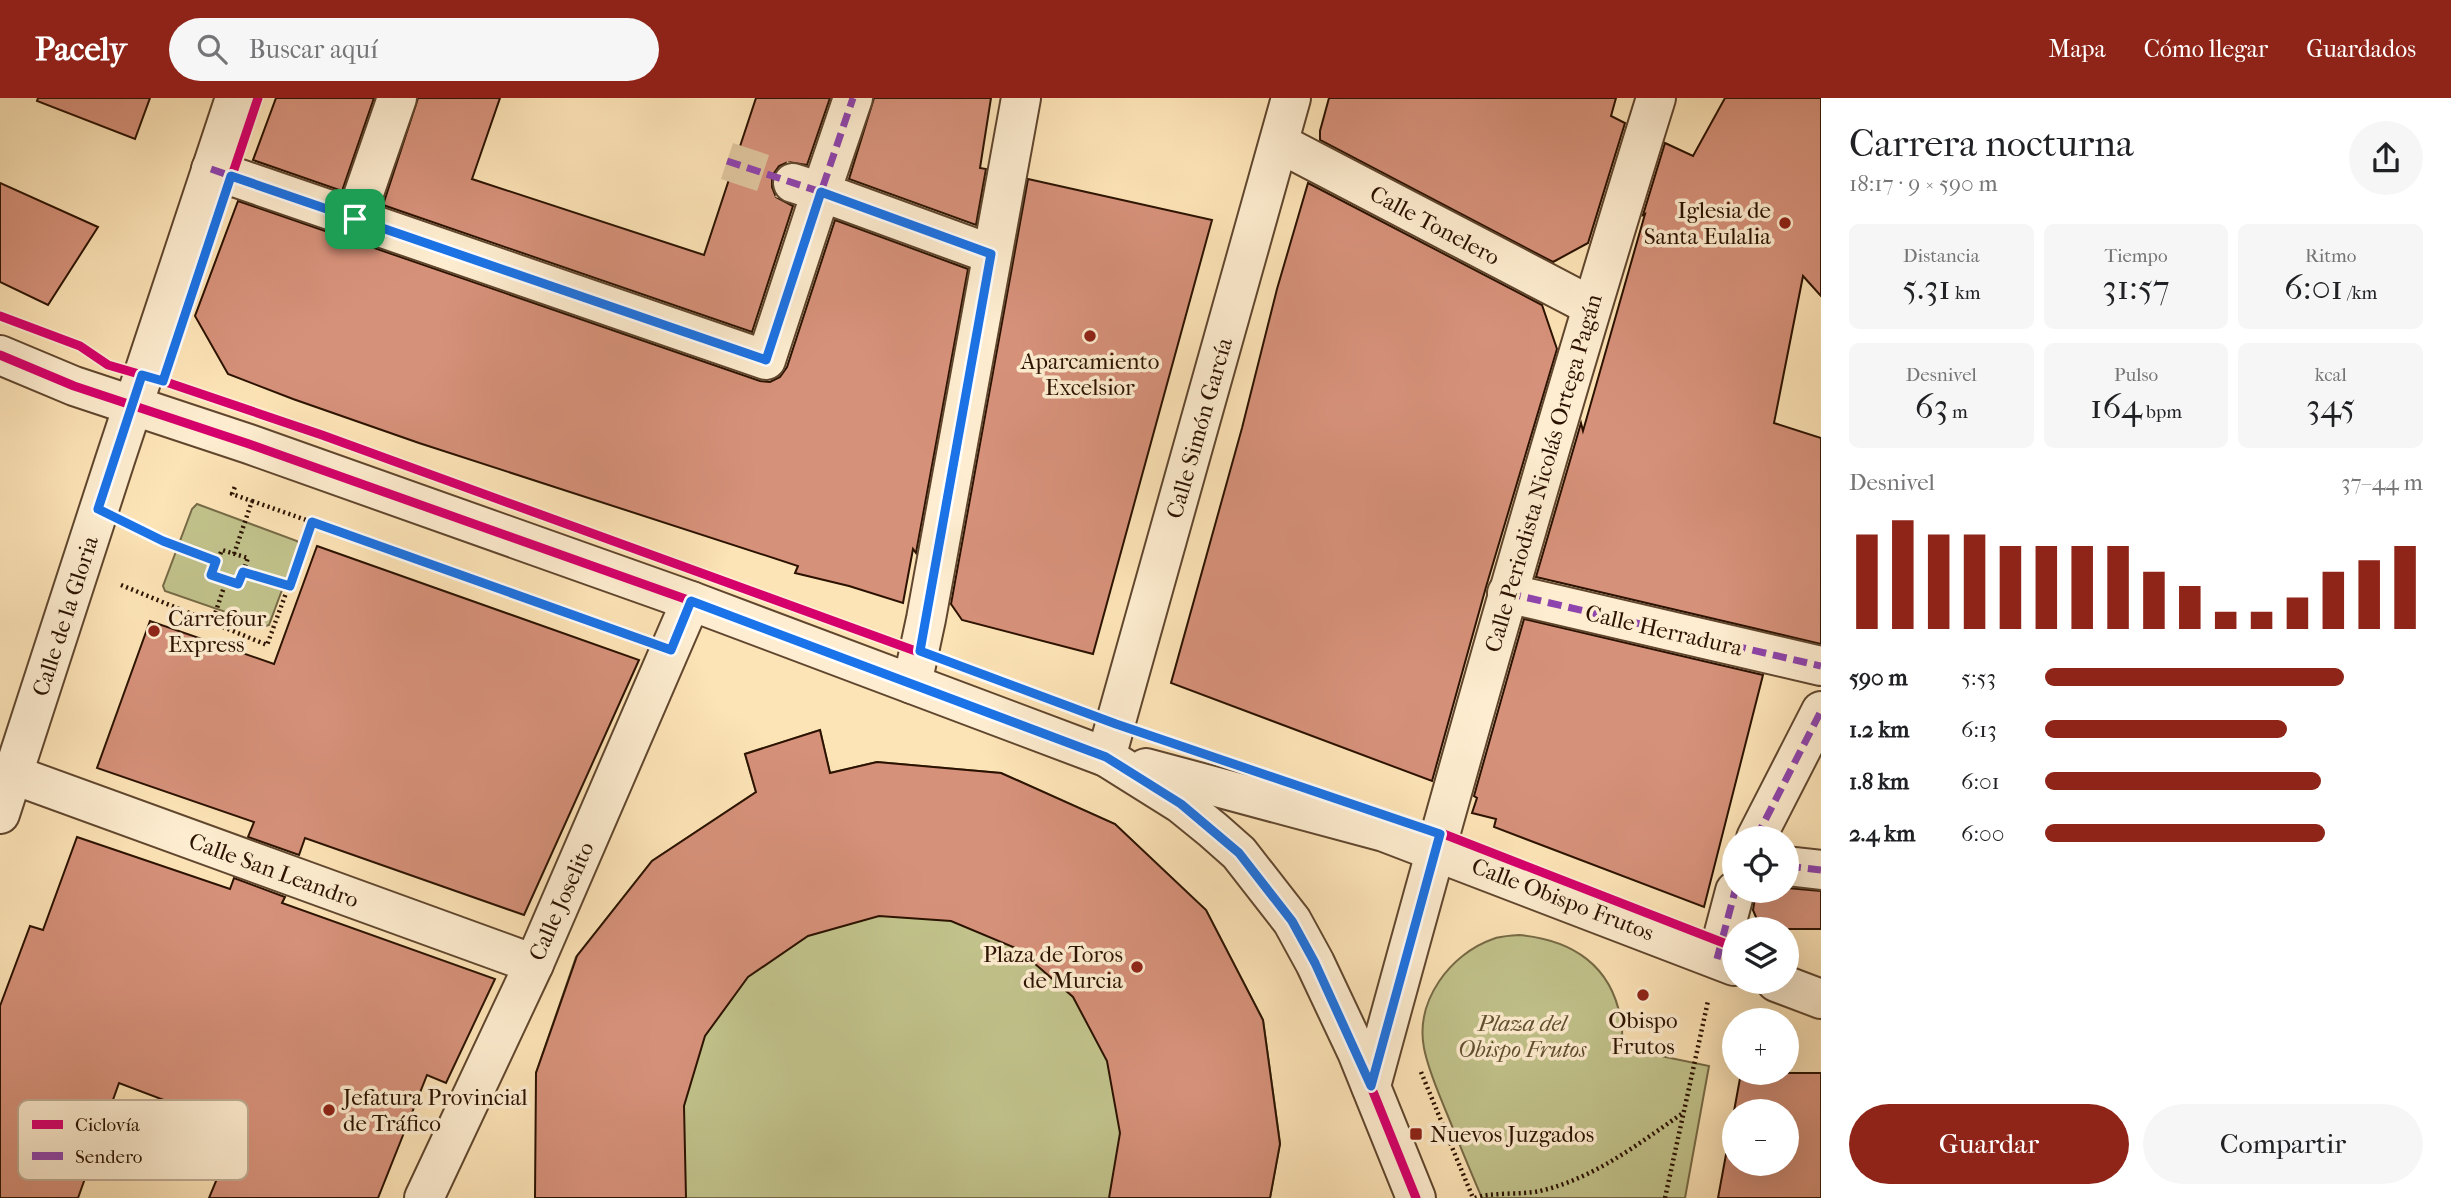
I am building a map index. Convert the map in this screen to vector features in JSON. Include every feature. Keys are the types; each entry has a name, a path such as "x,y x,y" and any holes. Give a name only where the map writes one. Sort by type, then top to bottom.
{"street":[{"name":"Calle de la Gloria","path":"0,814 235,98"},
{"path":"355,219 397,98"},
{"path":"211,169 766,360 807,187 853,98"},
{"path":"912,684 1021,98"},
{"name":"Calle Simón García","path":"1106,757 1291,98"},
{"name":"Calle Periodista Nicolás Ortega Pagán","path":"1371,1086 1507,593 1591,306 1656,98"},
{"name":"Calle Tonelero","path":"1279,143 1591,306"},
{"path":"807,187 991,254"},
{"path":"0,355 74,386 249,444 691,601 1106,757 1181,804 1239,853 1292,921 1315,963 1371,1086 1416,1198"},
{"name":"Calle Herradura","path":"1507,593 1821,666"},
{"name":"Calle Joselito","path":"424,1198 534,964 691,601"},
{"path":"1762,826 1821,711"},
{"name":"Calle Obispo Frutos","path":"1106,757 1384,832 1722,961"},
{"name":"Calle San Leandro","path":"14,775 534,964"},
{"path":"1799,867 1821,870"},
{"path":"1799,991 1821,999"}],"path":[{"path":"249,444 232,494 671,650"},
{"path":"234,554 252,501"},
{"path":"98,509 163,541 216,561"},
{"path":"80,567 267,645 312,522"},
{"path":"222,550 234,554 248,558 238,584 211,575 222,550"},
{"path":"243,572 290,586"},
{"path":"212,623 226,581"},
{"path":"1665,1198 1684,1112 1722,973"},
{"path":"1475,1198 1540,1191 1576,1179 1610,1164 1684,1112"}],"green space":[{"path":"197,504 299,544 269,625 165,591 163,586 192,509"},
{"name":"Plaza de Toros de Murcia","path":"820,730 830,773 877,762 1001,773 1115,824 1206,910 1263,1020 1280,1143 1270,1198 536,1198 536,1073 576,957 652,861 756,792 745,754"},
{"name":"Plaza del Obispo Frutos","path":"1519,935 1556,943 1572,950 1599,970 1616,1001 1622,1024 1622,1048 1709,1066 1685,1198 1482,1198 1428,1064 1424,1048 1425,1013 1439,982 1463,956 1493,939"}],"building":[{"path":"38,98 150,98 135,139 37,101"},
{"path":"276,98 374,98 342,191 253,160"},
{"path":"418,98 500,98 472,179 704,255 756,98 830,98 807,165 788,162 779,166 772,176 776,197 793,206 752,332 383,205"},
{"path":"874,98 991,98 980,168 986,169 976,225 849,179"},
{"path":"1329,98 1616,98 1611,116 1625,123 1588,243 1553,262 1320,140"},
{"path":"1725,98 1821,98 1821,296 1803,276 1774,423 1821,438 1821,644 1536,577 1581,423 1583,431 1665,143 1693,156"},
{"name":"Aparcamiento Excelsior","path":"1028,179 1212,220 1093,654 962,620 951,604"},
{"path":"0,183 98,227 48,305 0,282"},
{"path":"1308,183 1542,305 1557,349 1432,781 1171,683"},
{"path":"238,201 760,381 770,382 780,377 787,367 835,220 968,269 916,553 913,549 903,603 795,573 798,566 419,443 228,374 195,316"},
{"path":"317,546 639,660 524,915 305,838 299,855 248,837 254,822 97,768 150,621 274,664"},
{"path":"1524,619 1763,675 1725,826 1722,826 1722,836 1704,907 1494,827 1496,819 1472,813 1477,798 1474,796"},
{"name":"Plaza de Toros de Murcia","path":"820,730 830,773 877,762 1001,773 1115,824 1206,910 1263,1020 1280,1144 1270,1198 1109,1198 1120,1133 1107,1061 1073,997 1018,949 951,921 879,916 808,936 748,977 705,1036 684,1106 686,1198 535,1198 536,1073 577,956 652,861 756,792 745,754"},
{"path":"77,837 230,889 234,878 285,897 282,903 495,979 446,1083 427,1075 378,1198 209,1198 216,1180 248,1180 248,1100 164,1100 119,1083 113,1100 18,1100 18,1180 84,1180 78,1198 0,1198 0,1006 30,926 43,930"},
{"path":"1799,889 1821,891 1821,929 1799,929 1799,917 1756,917 1754,903 1799,903"},
{"path":"1799,1073 1821,1073 1821,1198 1718,1198 1722,1176 1799,1176 1799,1099 1736,1099 1739,1085 1799,1085"}],"tunnel":[{"path":"727,161 793,183"}],"marked path":[{"path":"727,161 821,192 853,98"},
{"path":"211,169 355,219"},
{"path":"1507,593 1821,666"},
{"path":"1762,826 1821,711"},
{"path":"1799,867 1821,870"},
{"path":"1717,959 1732,903"}],"cycle path":[{"path":"163,381 258,98"},
{"path":"0,316 80,346 108,365 322,435 1116,724 1441,833 1722,942"},
{"path":"0,355 74,386 249,444 691,601 1106,757 1181,804 1213,830 1239,853 1292,921 1357,1052 1416,1198"}],"place":[{"name":"Iglesia de Santa Eulalia","path":"1785,223"},
{"name":"Aparcamiento Excelsior","path":"1090,336"},
{"name":"Carrefour Express","path":"154,631"},
{"name":"Plaza de Toros de Murcia","path":"1137,967"},
{"name":"Obispo Frutos","path":"1643,995"},
{"name":"Jefatura Provincial de Tráfico","path":"329,1110"},
{"name":"Nuevos Juzgados","path":"1416,1134"}],"route":[{"path":"231,176 355,219 766,360 821,192 991,254 920,651 1116,724 1440,834 1371,1086 1315,963 1292,921 1263,881 1239,853 1181,804 1106,757 691,601 671,650 312,522 290,586 243,572 238,584 211,575 216,561 163,541 98,509 142,375 163,381 231,176"}]}
